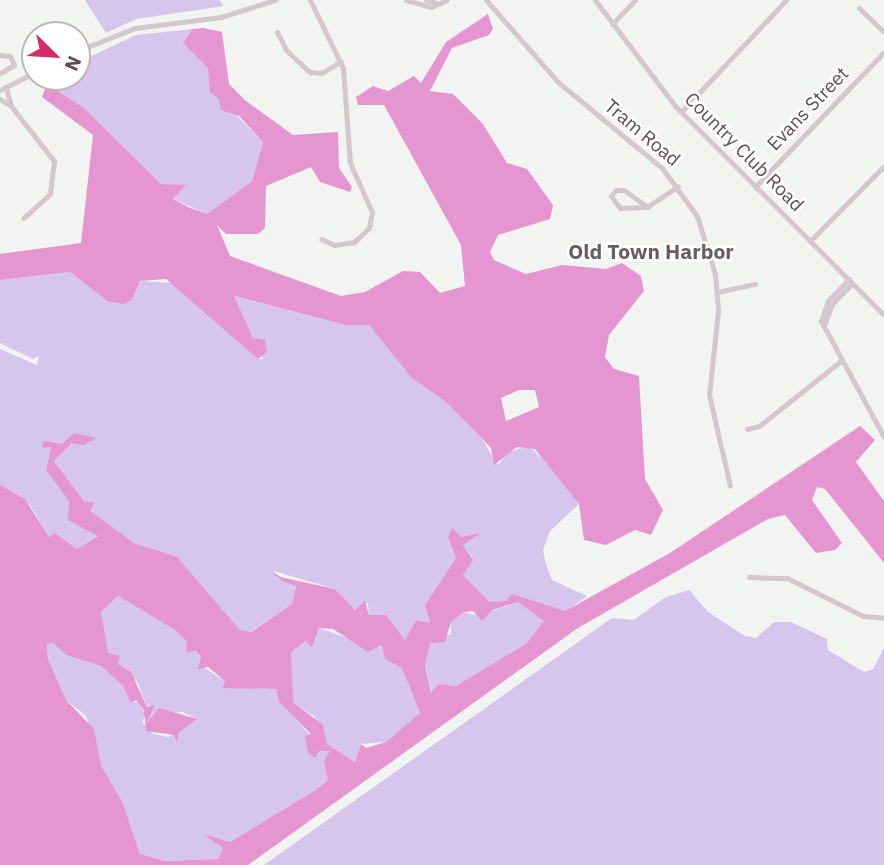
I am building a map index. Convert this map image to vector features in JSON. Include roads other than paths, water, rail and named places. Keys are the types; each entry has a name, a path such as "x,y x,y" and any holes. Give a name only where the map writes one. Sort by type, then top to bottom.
{"street":[{"path":"91,45 135,28 221,17 275,0"},
{"path":"310,0 341,61 350,106 350,163 372,216 354,242 334,245 321,239"},
{"path":"407,0 426,7 447,0"},
{"path":"426,0 436,3"},
{"name":"Tram Road","path":"486,0 558,82 678,186 706,239 717,292 709,396 730,486"},
{"name":"Country Club Road","path":"595,0 681,112 884,315"},
{"path":"612,23 635,0"},
{"path":"681,112 786,0"},
{"path":"859,8 884,32"},
{"path":"277,32 286,50 310,72 322,73 341,61"},
{"name":"Evans Street","path":"755,187 884,52"},
{"path":"0,55 12,59 8,73 13,84"},
{"path":"0,73 8,73"},
{"path":"21,80 3,88 11,106 54,161 47,199 23,218"},
{"path":"0,99 11,106"},
{"path":"810,241 884,166"},
{"path":"647,207 624,190 611,196 620,208 647,207 678,186"},
{"path":"850,281 822,310 824,328 884,437"},
{"path":"717,292 755,284"},
{"path":"747,429 759,426 842,360"},
{"path":"750,578 787,578 863,616 884,618"}],"district":[{"name":"Old Town Harbor","path":"651,251"}]}
